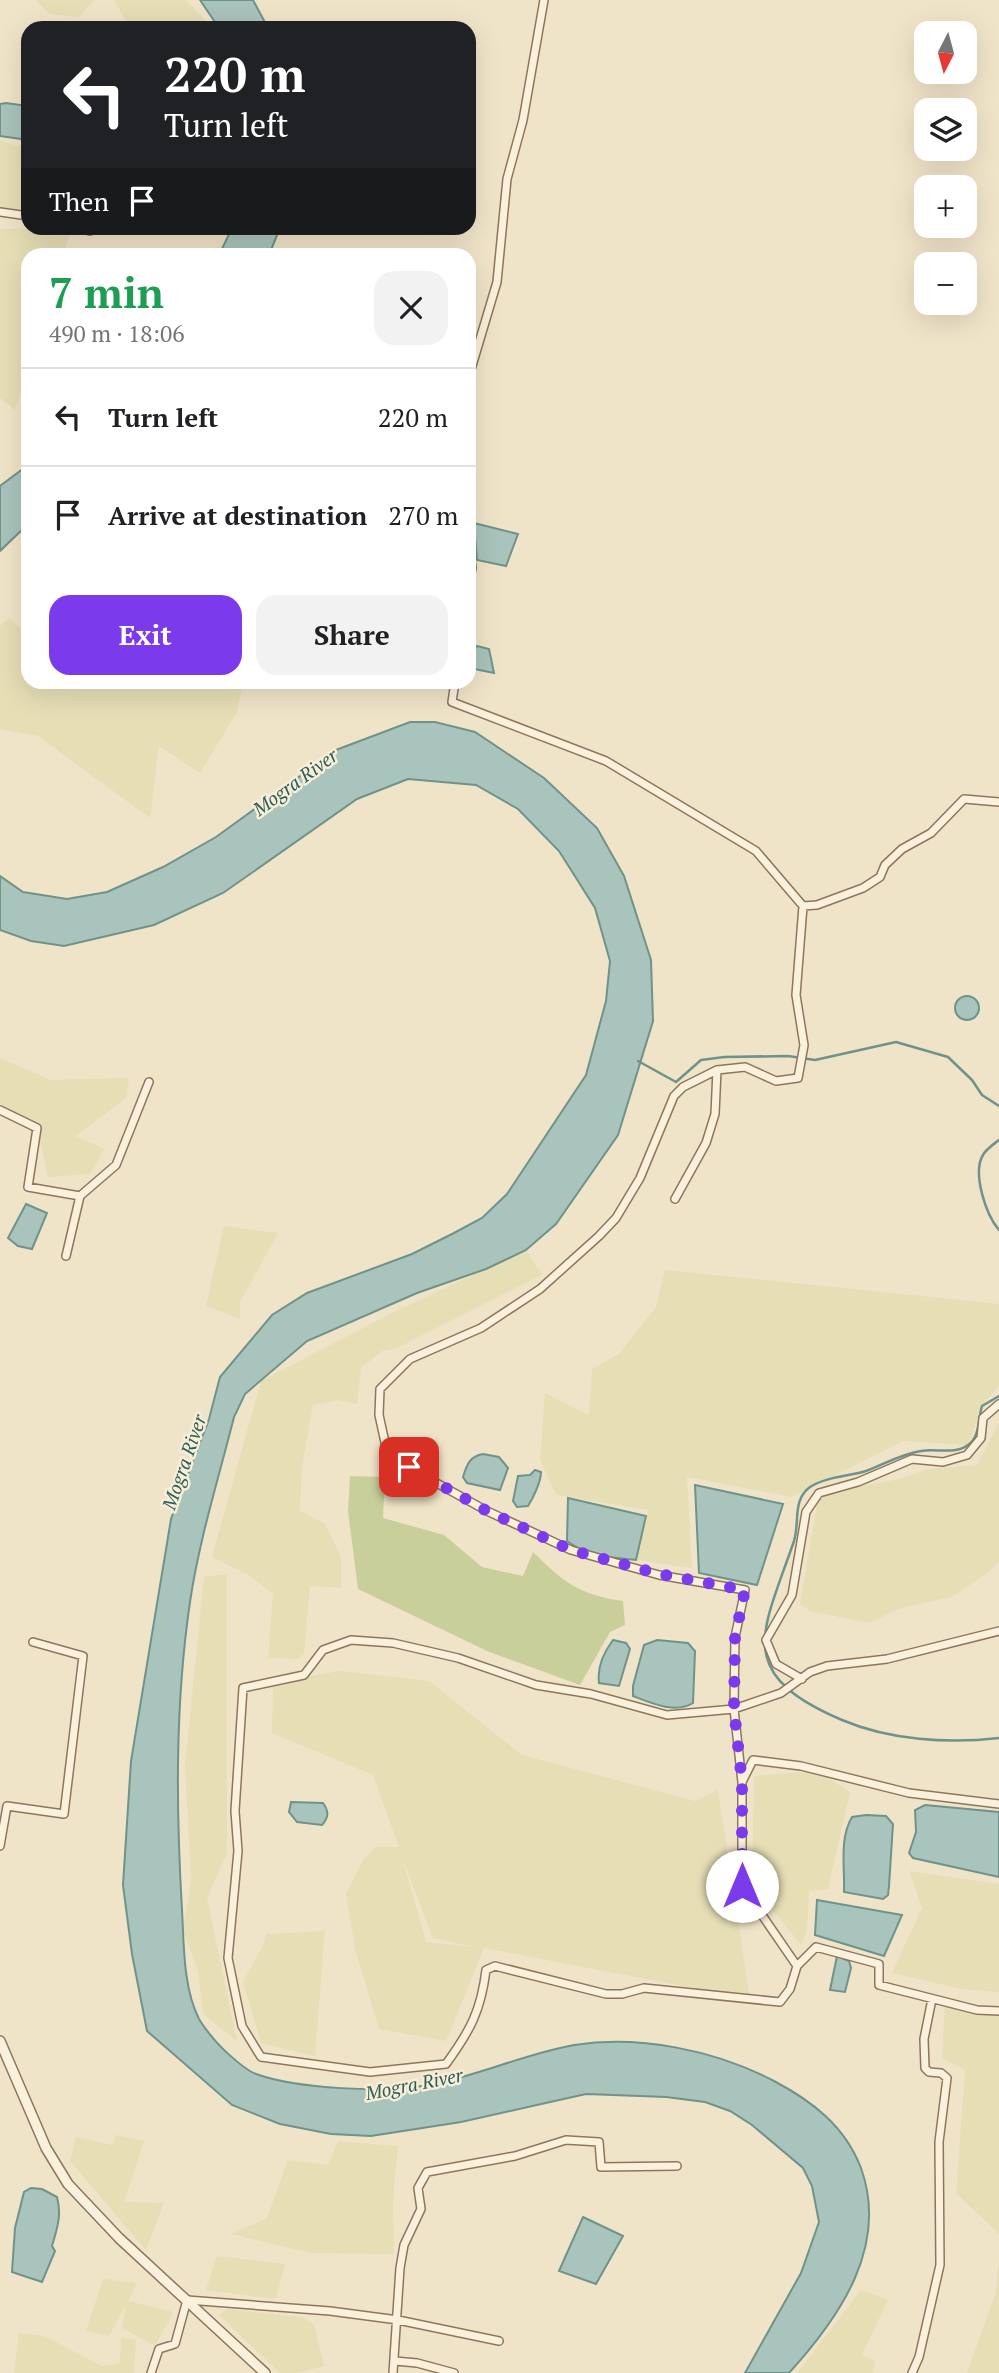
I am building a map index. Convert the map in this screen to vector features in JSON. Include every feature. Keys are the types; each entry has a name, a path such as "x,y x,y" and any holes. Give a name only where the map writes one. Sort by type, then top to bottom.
{"street":[{"path":"476,352 497,282 507,179 523,120 544,0"},
{"path":"0,212 21,215"},
{"path":"454,689 452,702 606,761 757,852 803,906 796,995 804,1045 798,1078 776,1081 745,1067 717,1070 682,1087 674,1096 640,1178 616,1218 540,1289 481,1328 410,1359 380,1389 379,1415 388,1456 487,1511 571,1550 608,1562 745,1590 735,1637 734,1709 742,1782 742,1886 797,1966"},
{"path":"803,906 817,905 863,888 880,877 885,865 902,849 930,833 964,799 999,802"},
{"path":"675,1199 706,1143 715,1114 717,1070"},
{"path":"66,1256 80,1196 116,1165 149,1082"},
{"path":"0,1110 37,1128 28,1186 80,1196"},
{"path":"802,1679 776,1664 766,1640 792,1595 806,1513 818,1493 858,1482 912,1458 943,1462 967,1455 981,1438 983,1418 999,1404"},
{"path":"999,1631 887,1659 827,1665 810,1672 781,1693 734,1709 667,1715 591,1695 536,1685 458,1658 393,1643 351,1640 323,1650 304,1675 243,1688 235,1811 238,1850 228,1958 242,2026 261,2057 370,2072 446,2064 471,2030 482,2000 486,1970 495,1966 606,1994 622,1994 644,1987 779,2002 790,1989 797,1966 816,1947 879,1964 879,1985 977,2010 999,2011"},
{"path":"0,1846 7,1806 64,1814 83,1656 33,1642"},
{"path":"742,1782 753,1760 801,1766 909,1793 999,1804"},
{"path":"912,2373 919,2357 940,2265 939,2141 947,2078 925,2068 925,2039 932,1999"},
{"path":"0,2041 46,2148 68,2184 119,2238 265,2373"},
{"path":"393,2373 404,2245 421,2209 418,2188 427,2172 515,2156 566,2140 599,2142 601,2167 677,2166"},
{"path":"187,2300 330,2311 398,2320 499,2341"},
{"path":"151,2373 159,2349 175,2344 187,2300"},
{"path":"395,2361 417,2363 454,2373"}],"shaded area":[{"path":"35,0 94,0 78,17 50,14"},
{"path":"114,0 186,0 206,21 126,21"},
{"path":"0,141 21,145 21,211 0,209"},
{"path":"0,229 21,229 21,235 70,235 65,248 21,248 21,390 15,410 0,398"},
{"path":"9,618 21,628 21,689 242,689 237,712 200,773 159,746 150,818 38,736 0,729 0,626"},
{"path":"0,1058 51,1080 129,1078 127,1097 76,1136 104,1149 90,1174 48,1177 37,1128 0,1103"},
{"path":"224,1226 278,1233 240,1302 240,1319 206,1306"},
{"path":"526,1250 542,1275 397,1348 382,1351 361,1368 357,1404 338,1400 313,1405 302,1467 300,1511 325,1524 341,1557 341,1588 310,1586 304,1654 297,1659 268,1658 273,1594 249,1575 212,1557 261,1381 388,1315"},
{"path":"665,1270 999,1304 999,1386 982,1406 968,1445 903,1441 792,1497 687,1477 692,1568 636,1560 649,1510 556,1495 540,1460 545,1393 589,1415 592,1369 619,1354 656,1307"},
{"path":"999,1422 999,1561 990,1571 952,1597 901,1608 869,1623 810,1611 800,1604 819,1493 900,1479 927,1469 977,1465"},
{"path":"227,1574 227,1853 207,1898 237,2041 203,2014 198,1971 183,1930 191,1881 185,1764 204,1577"},
{"path":"340,1671 429,1681 522,1755 695,1801 718,1790 750,1999 484,1948 446,2041 379,2029 355,1949 346,1893 363,1860 375,1847 399,1847 373,1775 272,1733 273,1682","holes":["403,1860 433,1938 474,1947 426,1942"]},
{"path":"817,1771 850,1792 828,1889 809,1891 807,1930 801,1945 752,1883 754,1776"},
{"path":"909,1871 999,1884 999,1992 962,1989 892,1973 922,1908"},
{"path":"325,1931 315,2056 261,2043 243,1982 264,1944 266,1934"},
{"path":"945,2002 999,2012 999,2234 956,2193 965,2070 942,2058"},
{"path":"116,2135 144,2141 124,2202 164,2203 146,2250 70,2161 76,2137 112,2145"},
{"path":"338,2141 398,2146 393,2202 394,2254 311,2253 231,2234 267,2218 288,2160 328,2165"},
{"path":"217,2256 285,2264 276,2299 206,2290"},
{"path":"999,2262 999,2373 967,2373 995,2295"},
{"path":"103,2279 137,2283 128,2301 173,2312 155,2346 122,2328 126,2305 109,2336 86,2331"},
{"path":"861,2290 888,2300 862,2355 875,2361 873,2373 797,2373"},
{"path":"227,2309 302,2317 314,2324 324,2366 297,2373 280,2373 219,2315"},
{"path":"19,2333 44,2336 102,2366 120,2363 121,2338 136,2340 134,2373 14,2373"}],"green space":[{"path":"350,1476 385,1477 383,1518 444,1535 482,1567 523,1576 533,1552 573,1586 594,1595 623,1601 625,1625 610,1632 580,1685 487,1651 358,1589 348,1511"}],"water":[{"path":"200,0 253,0 264,21 214,21"},
{"path":"0,104 21,105 21,139 0,136"},
{"path":"229,235 277,235 272,248 222,248"},
{"path":"21,470 21,531 0,551 0,486"},
{"path":"476,524 518,534 506,566 477,560"},
{"path":"476,647 489,649 494,673 476,669"},
{"name":"Mogra River","path":"410,722 435,722 475,732 544,778 597,828 624,876 651,960 653,1021 618,1135 556,1224 526,1250 486,1269 417,1293 307,1341 245,1394 234,1417 194,1579 185,1640 179,1717 179,1833 184,1951 190,1994 201,2023 235,2060 256,2074 294,2083 366,2089 429,2085 574,2045 625,2042 702,2053 751,2070 801,2097 826,2116 854,2153 861,2168 868,2197 869,2225 855,2279 842,2304 789,2373 745,2373 801,2273 819,2222 812,2186 803,2168 752,2125 730,2111 705,2102 666,2097 586,2094 461,2122 371,2136 331,2134 280,2124 232,2105 147,2031 132,1954 123,1885 131,1761 171,1519 209,1419 220,1377 272,1315 307,1293 412,1254 454,1233 482,1218 507,1194 586,1075 606,1001 610,961 595,908 559,851 518,809 476,785 408,779 357,799 223,893 154,925 64,946 31,941 0,930 0,876 23,892 67,899 107,892 163,867 216,837 336,750"},
{"path":"967,996 975,1000 979,1008 975,1016 967,1020 959,1016 955,1008 959,1000"},
{"path":"26,1204 47,1213 32,1249 18,1246 8,1238"},
{"path":"483,1454 499,1457 508,1468 500,1490 467,1483 463,1477 470,1461"},
{"path":"535,1470 541,1472 534,1494 528,1506 517,1507 513,1501 518,1476 530,1475"},
{"path":"695,1485 783,1504 757,1585 699,1573"},
{"path":"568,1498 646,1516 636,1560 588,1555 567,1541"},
{"path":"613,1640 626,1643 630,1649 619,1686 599,1683 602,1660"},
{"path":"657,1640 688,1643 695,1651 693,1703 679,1708 655,1704 633,1696 633,1686 644,1645"},
{"path":"291,1802 323,1803 327,1817 322,1825 297,1822 289,1812"},
{"path":"925,1805 999,1812 999,1877 913,1858 909,1853 916,1832 915,1810"},
{"path":"886,1816 893,1824 888,1895 883,1899 844,1892 845,1835 852,1817"},
{"path":"817,1900 902,1915 884,1956 815,1935"},
{"path":"837,1956 849,1961 851,1968 845,1992 830,1990"},
{"path":"31,2188 42,2189 57,2197 59,2210 52,2246 55,2251 42,2282 12,2272 15,2228 24,2192"},
{"path":"583,2217 623,2236 596,2284 559,2271"}],"waterway":[{"path":"638,1061 676,1082 701,1060 788,1056 815,1060 896,1042 948,1057 972,1080 982,1095 999,1106"},
{"path":"999,1140 984,1153 979,1172 985,1204 999,1230"},
{"path":"999,1396 982,1406 975,1437 963,1448 914,1452 866,1471 823,1481 804,1492 799,1505 796,1534 773,1601 765,1647 770,1667 784,1685 807,1703 842,1720 879,1732 919,1739 960,1741 999,1738"}],"route":[{"path":"409,1467 487,1511 571,1550 659,1574 745,1590 735,1637 734,1709 742,1782 742,1886"}]}
